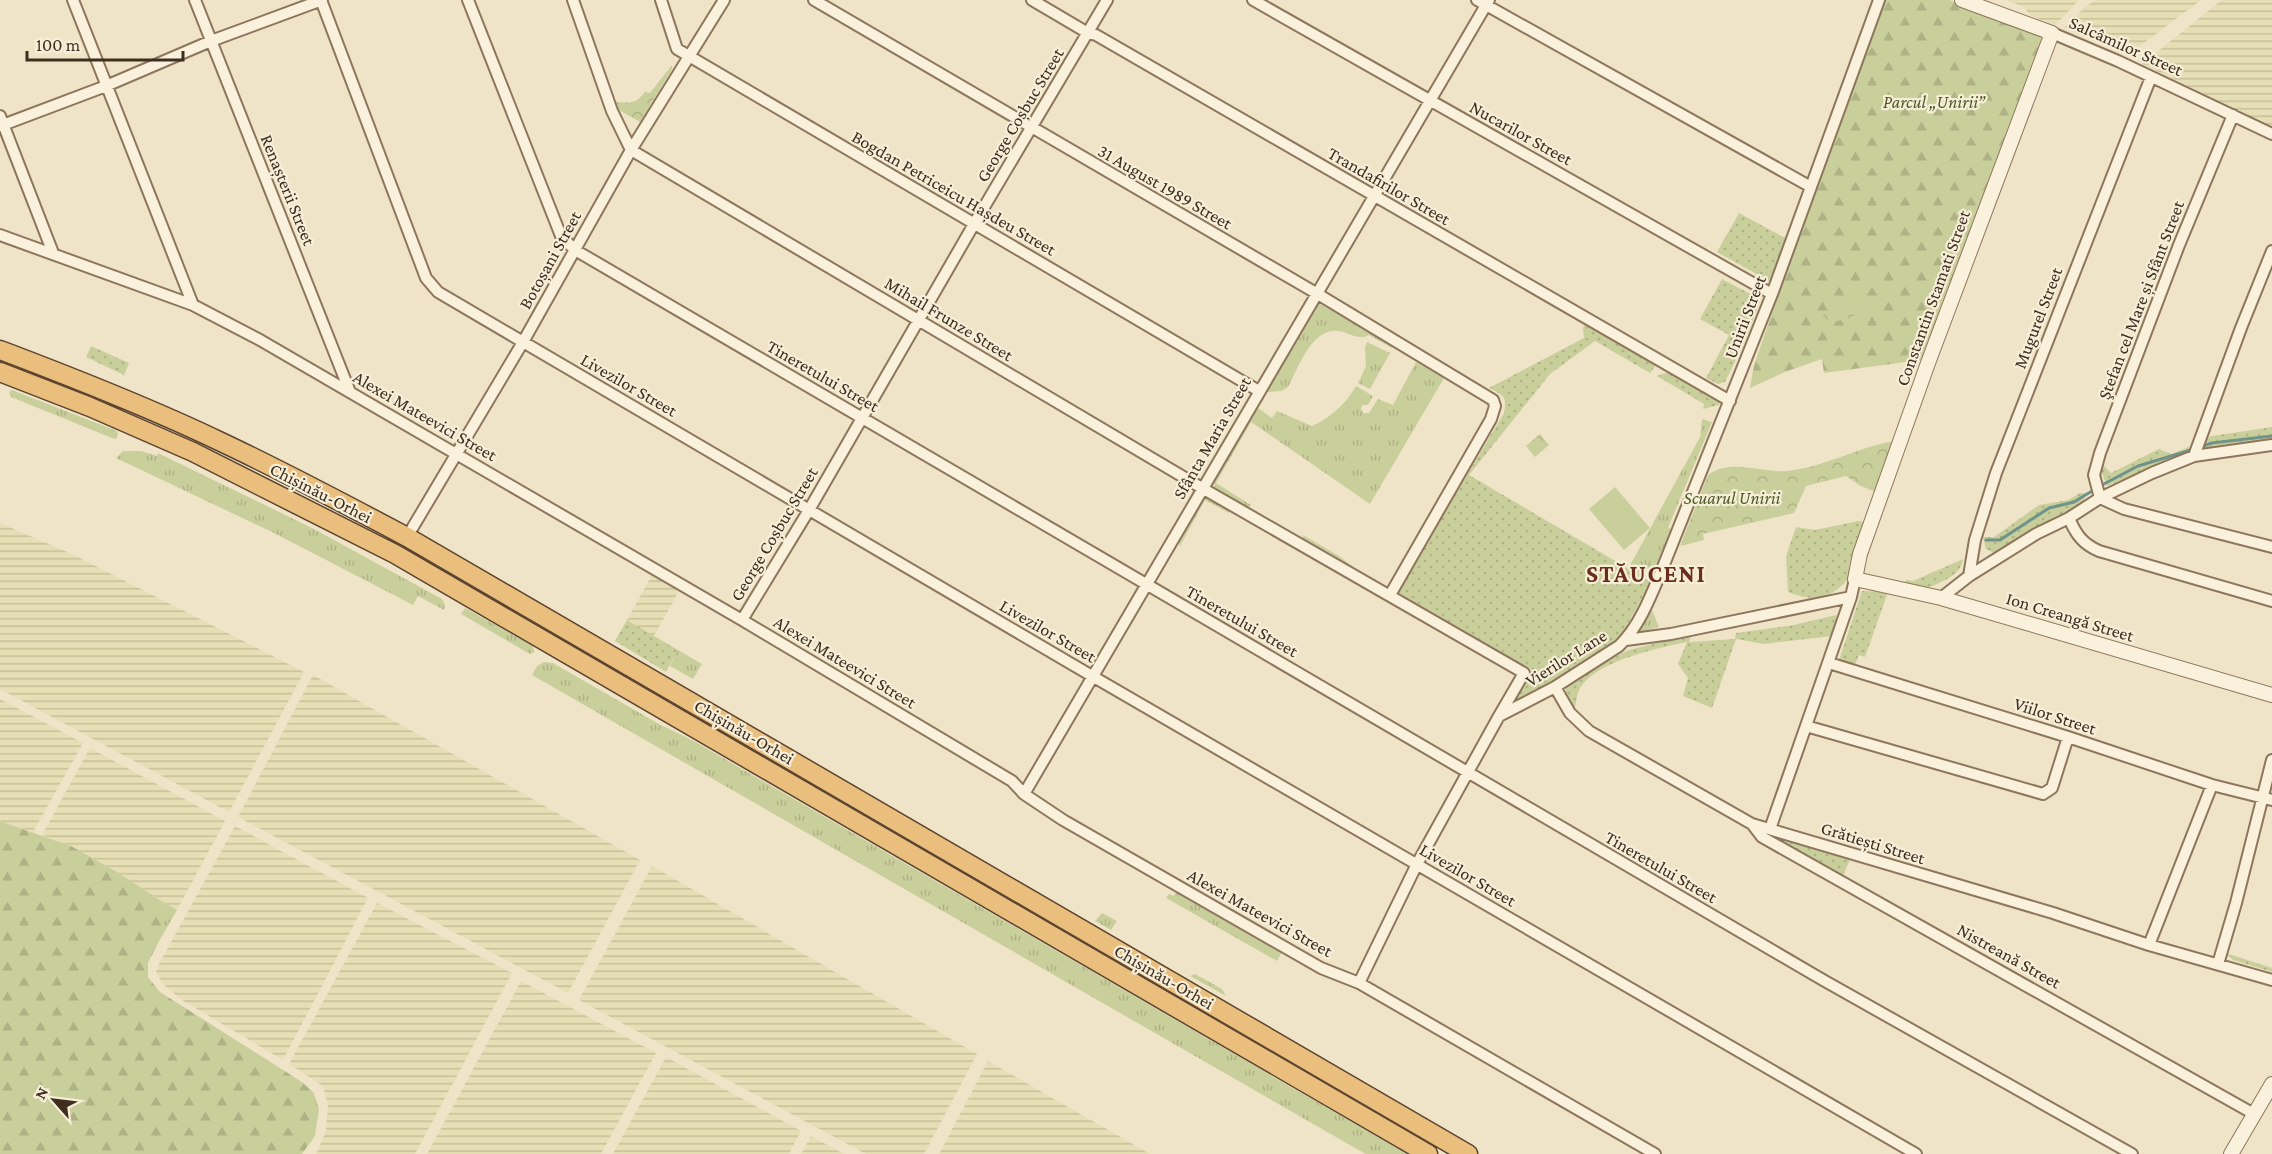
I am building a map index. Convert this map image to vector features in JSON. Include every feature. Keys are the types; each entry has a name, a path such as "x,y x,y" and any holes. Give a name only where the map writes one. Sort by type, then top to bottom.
{"highway":[{"name":"Chișinău-Orhei","path":"0,350 115,395 219,441 319,490 406,537 1468,1154"},
{"name":"Chișinău-Orhei","path":"0,372 90,407 193,452 395,554 1428,1154"}],"street":[{"path":"73,0 193,305"},
{"name":"Renașterii Street","path":"195,0 350,392"},
{"path":"53,253 1,122 106,86 211,41 321,0"},
{"name":"Livezilor Street","path":"321,0 431,285 438,292 1092,676 1916,1154"},
{"name":"Tineretului Street","path":"468,0 561,236 575,250 1813,974 2132,1154"},
{"path":"573,0 612,111 631,150"},
{"name":"Bogdan Petriceicu Hașdeu Street","path":"661,0 676,49 1259,391"},
{"name":"Botoșani Street","path":"406,537 523,342 631,150 724,0"},
{"name":"31 August 1989 Street","path":"814,0 1488,396 1496,406 1491,418 1390,595"},
{"name":"Trandafirilor Street","path":"1032,0 1088,33 1096,34 1730,401"},
{"name":"George Coșbuc Street","path":"742,620 809,510 974,224 1107,0"},
{"name":"Nucarilor Street","path":"1253,0 1772,294"},
{"name":"Unirii Street","path":"1626,640 1655,586 1730,401 1772,294 1879,0"},
{"name":"Salcâmilor Street","path":"1962,0 2052,33 2272,134"},
{"path":"1484,2 1810,187"},
{"name":"Sfânta Maria Street","path":"1024,794 1316,293 1431,101 1484,2"},
{"name":"Constantin Stamati Street","path":"1855,579 1860,554 1921,382 2052,33"},
{"name":"Mugurel Street","path":"1969,576 1977,530 1996,473 2151,77"},
{"name":"Ştefan cel Mare și Sfânt Street","path":"2100,498 2094,475 2100,453 2179,245 2233,115"},
{"name":"Mihail Frunze Street","path":"631,150 1202,488 1524,673 1499,716"},
{"name":"Alexei Mateevici Street","path":"0,235 193,305 350,392 742,620 1012,782 1024,794 1063,820 1321,968 1359,984 1655,1154"},
{"path":"2194,456 2272,251"},
{"path":"1941,598 1969,576 2036,534 2152,472 2194,456 2272,445"},
{"path":"2100,498 2124,509 2272,547"},
{"path":"2069,518 2080,540 2089,547 2272,601"},
{"path":"1770,829 1829,663 1855,579"},
{"name":"Ion Creangă Street","path":"1855,579 1941,598 2272,695"},
{"name":"Vierilor Lane","path":"1499,716 1555,687 1613,651 1626,640 1671,634 1851,597"},
{"name":"Viilor Street","path":"1829,663 2068,737 2212,785 2242,794 2267,798"},
{"name":"Grătiești Street","path":"1555,687 1570,713 1589,731 1752,824 2054,913 2149,945 2272,980"},
{"path":"1359,984 1417,864 1499,716"},
{"path":"1806,726 2043,794 2052,788 2068,737"},
{"path":"2218,964 2267,798 2272,760"},
{"path":"2149,945 2212,785"},
{"name":"Nistreană Street","path":"1752,824 1762,837 2254,1114"},
{"path":"2231,1154 2272,1084"}],"shaded area":[{"path":"2005,0 2079,0 2055,25 2031,16 2023,6"},
{"path":"2097,0 2201,0 2128,55 2064,28 2086,6"},
{"path":"2222,0 2272,0 2272,127 2230,110 2225,104 2142,64"},
{"path":"0,523 74,555 304,672 229,812 0,689"},
{"path":"652,575 679,591 654,636 627,620"},
{"path":"313,675 640,860 568,993 238,817"},
{"path":"0,699 83,743 33,832 0,821"},
{"path":"90,748 225,821 177,910 71,846 42,835"},
{"path":"235,826 368,898 283,1060 182,1000 164,985 156,972"},
{"path":"652,866 977,1054 924,1154 866,1154 579,1000"},
{"path":"377,903 512,973 415,1154 316,1154 326,1131 328,1104 323,1086 289,1064"},
{"path":"521,981 656,1053 601,1154 427,1154"},
{"path":"666,1057 801,1131 789,1154 613,1154"},
{"path":"988,1061 1150,1154 939,1154"},
{"path":"811,1136 844,1154 801,1154"}],"green space":[{"name":"Parcul „Unirii”","path":"1884,0 1949,0 2031,28 2043,41 1925,355 1921,360 1824,373 1822,359 1750,388 1754,365"},
{"path":"672,65 672,69 640,122 617,109 616,102 632,102 639,99 645,92 650,93"},
{"path":"1739,213 1787,239 1769,281 1717,252"},
{"path":"1722,279 1760,299 1744,343 1725,382 1718,384 1706,378 1729,335 1700,319"},
{"path":"1861,285 1868,313 1854,317 1847,289"},
{"path":"1316,302 1393,345 1392,348 1369,335 1359,337 1332,331 1323,334 1315,340 1302,358 1288,387 1282,391 1268,392 1266,389"},
{"path":"1851,306 1854,317 1825,324 1823,314"},
{"path":"1584,325 1656,365 1650,373 1595,341 1550,374 1469,475 1651,582 1621,636 1602,651 1509,706 1533,670 1397,592 1504,413 1505,399 1489,388 1584,338"},
{"path":"1367,342 1390,353 1370,389 1358,383 1366,366"},
{"path":"91,346 129,363 124,375 86,357"},
{"path":"1416,362 1444,378 1370,504 1251,422 1216,483 1251,505 1247,508 1214,487 1214,480 1259,401 1264,399 1258,408 1272,418 1277,411 1312,426 1337,410 1356,386 1373,396 1368,405 1362,405 1361,409 1363,413 1369,413 1378,399 1393,405"},
{"path":"1668,372 1720,401 1719,405 1703,409 1704,404 1657,376"},
{"path":"12,390 117,431 118,435 116,439 112,438 11,397 9,392"},
{"path":"1702,419 1712,422 1668,528 1672,529 1654,570 1647,569 1643,577 1628,569 1700,437"},
{"path":"2272,427 2272,439 2205,448 2204,439 2212,436"},
{"path":"1540,434 1549,445 1535,457 1526,446"},
{"name":"Scuarul Unirii","path":"1894,441 1875,492 1846,476 1806,486 1794,513 1703,534 1704,540 1680,546 1708,475 1717,470 1726,467 1776,471 1800,469"},
{"path":"2189,447 2191,454 2107,486 2101,471 2103,465 2111,473 2159,449 2171,454"},
{"path":"123,451 141,451 157,456 158,453 312,528 442,599 445,605 444,610 418,596 413,605 274,533 116,458"},
{"path":"1615,487 1650,528 1624,550 1589,509"},
{"path":"2080,493 2085,493 2083,504 1994,553 1986,549 1983,537 1994,537 2039,505 2068,500"},
{"path":"1205,497 1231,509 1229,513 1205,500 1180,546 1178,542"},
{"path":"1858,521 1864,522 1849,566 1849,578 1836,591 1822,597 1806,597 1788,592 1786,556 1796,527 1815,530"},
{"path":"1303,535 1352,566 1349,567 1303,540"},
{"path":"1963,559 1962,565 1955,574 1928,588 1904,583 1906,580 1913,581"},
{"path":"1862,591 1888,592 1865,657 1859,655 1855,665 1839,660"},
{"path":"465,608 533,646 534,652 530,654 461,614"},
{"path":"1652,610 1659,627 1639,633 1638,630 1649,611"},
{"path":"1836,615 1832,636 1764,644 1736,639 1712,708 1683,696 1688,678 1678,664 1687,642 1631,656 1602,669 1591,676 1580,688 1574,712 1566,697 1566,686 1629,650 1692,634 1689,642 1735,639 1736,633 1794,625"},
{"path":"627,620 678,650 666,672 615,641"},
{"path":"678,650 702,664 693,679 670,666"},
{"path":"544,662 553,663 659,724 692,740 1407,1154 1366,1154 1355,1148 532,675 537,666"},
{"path":"0,821 71,846 160,900 165,911 163,926 148,963 148,977 160,992 302,1082 314,1093 319,1109 315,1136 302,1154 0,1154"},
{"path":"1762,830 1851,857 1843,876 1765,834"},
{"path":"1176,892 1282,952 1277,961 1166,898 1169,894 1174,896"},
{"path":"160,900 177,910 158,943 165,911"},
{"path":"1102,913 1117,921 1111,930 1095,921"},
{"path":"2226,953 2272,968 2272,972 2233,960"},
{"path":"1195,974 1222,989 1226,996 1190,976"}],"waterway":[{"path":"2203,446 2272,436"},
{"path":"2102,485 2138,466 2191,450"},
{"path":"1986,540 2000,540 2049,508 2074,502 2092,491"}],"district":[{"name":"STĂUCENI","path":"1646,573"}]}
